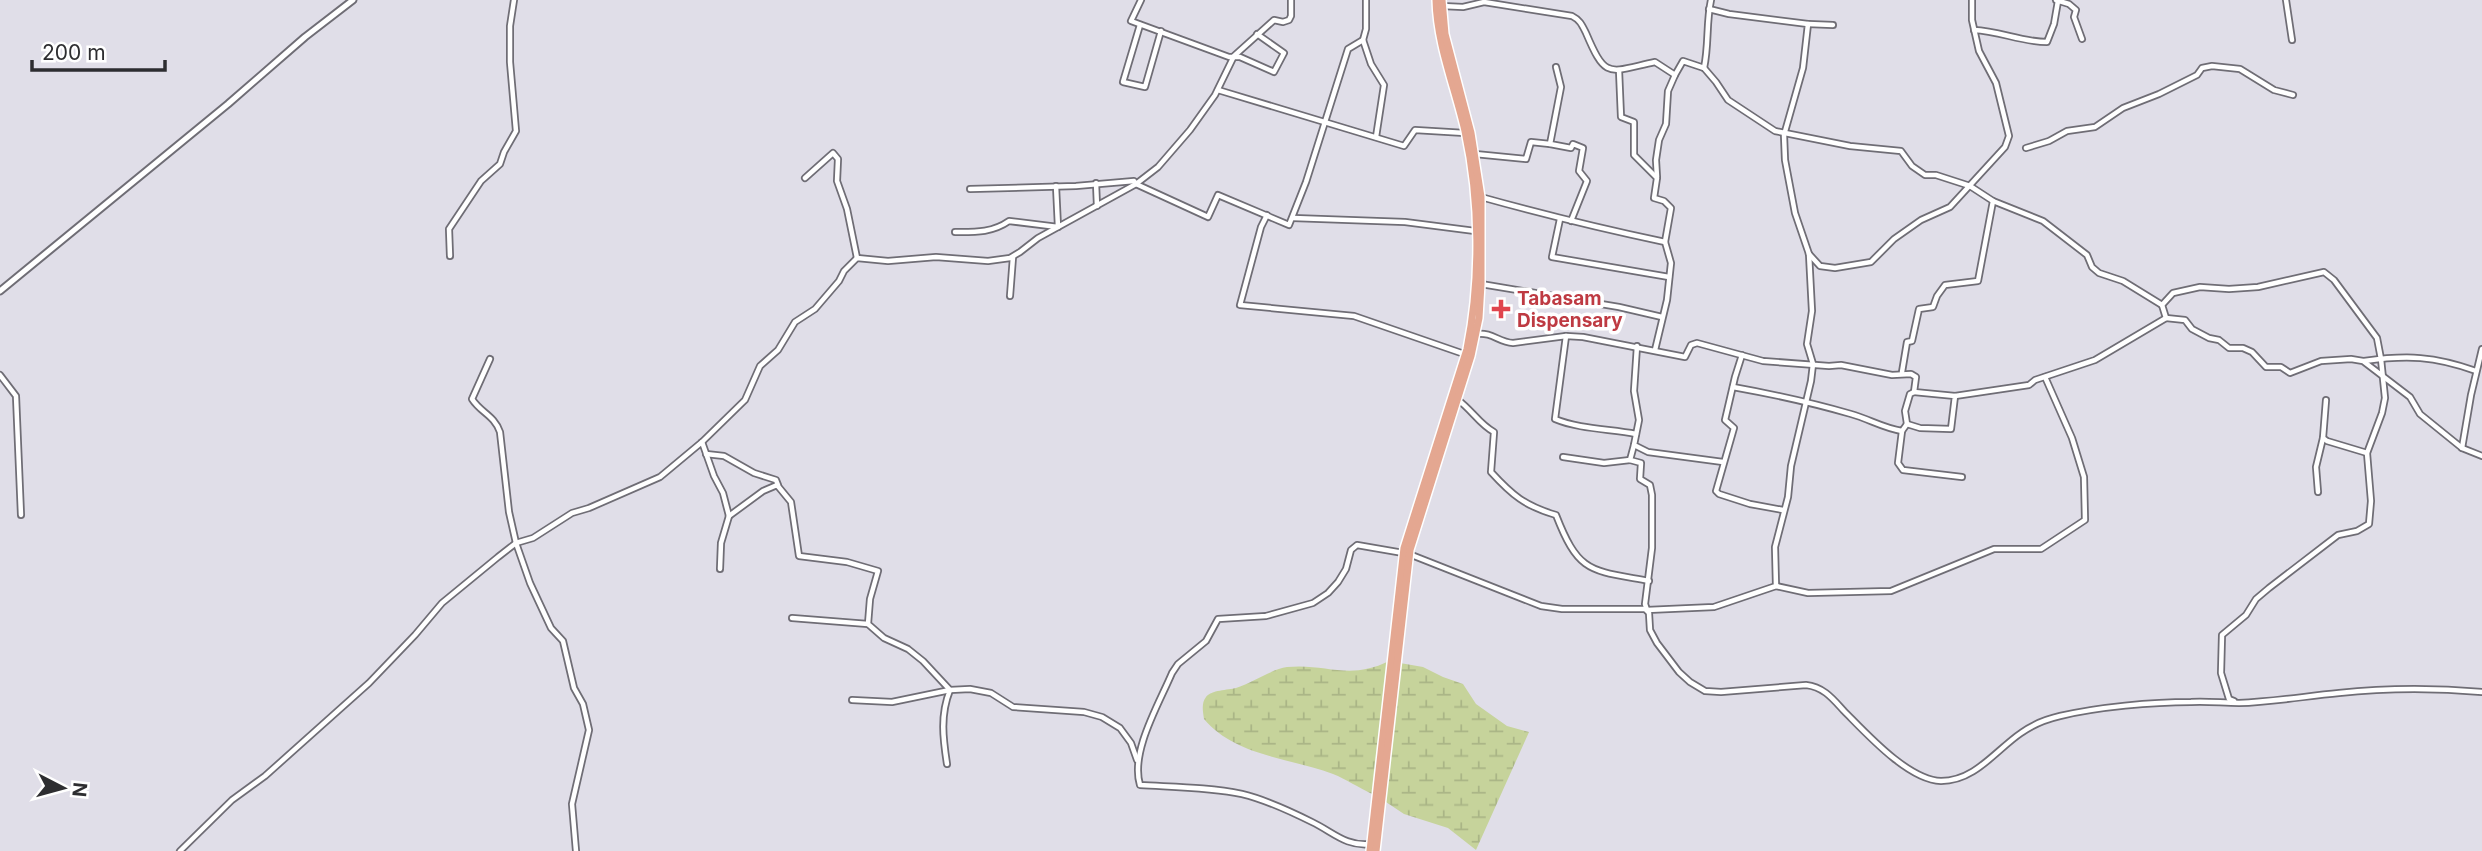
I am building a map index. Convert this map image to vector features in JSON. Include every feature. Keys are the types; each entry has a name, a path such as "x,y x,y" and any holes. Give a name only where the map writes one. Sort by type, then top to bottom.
{"main road":[{"path":"1406,554 1458,400 1473,318 1475,197 1465,133 1439,36 1440,2"},
{"path":"1372,849 1400,599 1414,512 1476,334 1481,284 1481,197 1475,154 1445,34 1440,2"}],"street":[{"path":"0,291 353,0"},
{"path":"450,256 449,229 481,181 500,164 516,131 510,48 514,0"},
{"path":"1141,0 1131,22 1274,72 1284,53 1257,34"},
{"path":"858,258 888,261 936,257 988,261 1013,256 1058,227 1136,184 1157,167 1190,130 1219,90 1234,56 1274,20 1289,20 1291,0"},
{"path":"1366,0 1366,29 1363,40 1371,64 1384,85 1376,137"},
{"path":"1703,68 1708,49 1711,0"},
{"path":"1809,254 1821,266 1835,268 1871,262 1894,239 1921,220 1950,207 2005,147 2009,136 1996,83 1979,51 1972,0"},
{"path":"2286,0 2292,40"},
{"path":"1974,30 1995,31 2031,41 2047,42 2054,24 2057,1 2070,2 2076,10 2074,18 2082,39"},
{"path":"1440,2 1463,6 1484,2 1572,16 1582,25 1599,62 1606,68 1619,70 1655,62 1675,75"},
{"path":"1709,9 1808,24 1833,24"},
{"path":"1776,586 1775,547 1788,497 1791,466 1813,364 1807,344 1812,311 1809,254 1795,213 1785,160 1784,135 1803,68 1808,24"},
{"path":"1140,25 1124,82 1145,87 1161,31"},
{"path":"970,189 1134,181 1208,217 1218,195 1289,225 1348,49 1363,40"},
{"path":"1655,350 1671,263 1665,242 1671,208 1664,201 1654,198 1656,160 1659,139 1665,124 1668,91 1683,61 1690,61 1703,68 1728,100 1762,124 1784,135 1901,151 1912,166 1925,174 1970,186 1993,201 2043,221 2087,255 2092,267 2099,273 2123,281 2162,305 2166,318"},
{"path":"2026,148 2049,141 2067,131 2095,127 2123,108 2159,94 2197,75 2203,68 2212,66 2240,69 2274,90 2293,95"},
{"path":"1550,144 1561,87 1556,67"},
{"path":"1619,70 1621,117 1634,122 1634,155 1657,178"},
{"path":"1219,90 1404,146 1415,130 1465,133"},
{"path":"1475,154 1526,159 1531,142 1572,148 1573,144 1583,148 1579,171 1586,179 1587,185 1570,221"},
{"path":"805,178 833,153 838,159 837,181 858,258"},
{"path":"1096,183 1097,205"},
{"path":"1056,186 1058,227"},
{"path":"1481,197 1534,209 1560,219 1665,242"},
{"path":"1902,372 1907,342 1913,341 1919,309 1935,305 1937,296 1945,285 1978,281 1993,201"},
{"path":"1266,215 1240,305 1354,316 1468,356"},
{"path":"1293,218 1405,222 1475,231"},
{"path":"1560,219 1552,257 1670,277"},
{"path":"955,232 982,232 1000,228 1009,221 1058,227"},
{"path":"1010,296 1013,256"},
{"path":"180,851 233,800 274,769 369,683 442,603 516,543 533,538 572,513 660,477 702,442 745,400 760,366 778,350 795,322 815,309 858,258"},
{"path":"2162,305 2173,293 2200,288 2258,287 2324,272 2334,280 2377,338 2384,406 2367,453 2371,501 2369,524 2357,531 2338,535 2256,599 2246,615 2222,635 2221,673 2229,698 2238,703"},
{"path":"1481,284 1619,307 1662,317"},
{"path":"1962,477 1903,470 1898,463 1902,431 1907,424 1905,411 1910,394 1914,392 1955,396 2029,385 2095,360 2166,318 2185,320 2192,328 2229,348 2243,348 2252,352 2266,367 2281,367 2290,373 2320,361 2363,361 2393,356 2442,360 2476,371"},
{"path":"1476,334 1487,333 1504,342 1513,343 1566,336 1637,346 1685,357 1691,345 1697,343 1763,361 1842,365 1892,375 1911,373 1916,377 1914,392"},
{"path":"1566,336 1555,419 1570,426 1596,427 1636,434"},
{"path":"1630,460 1639,420 1634,391 1637,346"},
{"path":"2462,449 2482,349"},
{"path":"1742,355 1725,420 1734,428 1716,488 1719,494 1750,504 1783,510"},
{"path":"491,359 472,399 477,407 496,421 500,432 509,512 516,543 530,583 551,628 563,640 574,688 583,705 589,730 572,804 576,851"},
{"path":"2363,361 2410,397 2420,414 2462,449 2482,456"},
{"path":"0,375 16,396 21,515"},
{"path":"1372,849 1332,835 1314,823 1244,794 1139,785 1138,761 1142,744 1172,673 1178,664 1206,641 1218,619 1266,616 1313,603 1338,582 1354,546 1406,554 1541,606 1562,609 1647,610 1714,607 1776,586 1808,593 1891,590 1994,548 2041,549 2085,520 2084,477 2072,438 2045,377"},
{"path":"1733,387 1847,413 1876,422 1884,429 1902,431"},
{"path":"1907,424 1920,428 1951,429 1955,396"},
{"path":"1458,400 1469,408 1485,428 1494,432 1491,472 1521,501 1556,515 1574,555 1584,565 1615,575 1648,581"},
{"path":"2318,492 2316,467 2323,438 2326,400"},
{"path":"2323,438 2367,453"},
{"path":"702,442 723,493 729,516 721,543 720,569"},
{"path":"1634,445 1648,452 1723,462"},
{"path":"706,454 723,456 754,473 776,480 791,502 799,556 847,562 878,571 870,599 868,624"},
{"path":"1563,457 1604,463 1630,460 1641,463 1640,479 1647,482 1652,489 1653,526 1645,604 1653,636 1679,672 1705,691 1806,685 1819,688 1903,765 1931,780 1948,780 1971,771 2000,752 2027,729 2061,716 2175,702 2238,703 2387,690 2482,692"},
{"path":"729,516 763,491 777,485"},
{"path":"792,618 868,624 884,638 908,649 923,661 950,690"},
{"path":"852,700 892,702 950,690 970,689 991,693 1013,707 1084,712 1102,717 1120,728 1131,743 1138,761"},
{"path":"947,764 942,734 945,703 950,690"}],"green space":[{"path":"1389,661 1372,794 1333,774 1264,754 1231,741 1204,719 1204,699 1208,695 1236,688 1281,668 1301,666 1349,671 1375,667"},
{"path":"1400,663 1423,667 1463,684 1476,704 1507,726 1529,732 1476,850 1448,828 1404,814 1383,800"}],"place":[{"name":"Tabasam Dispensary","path":"1501,309"}]}
